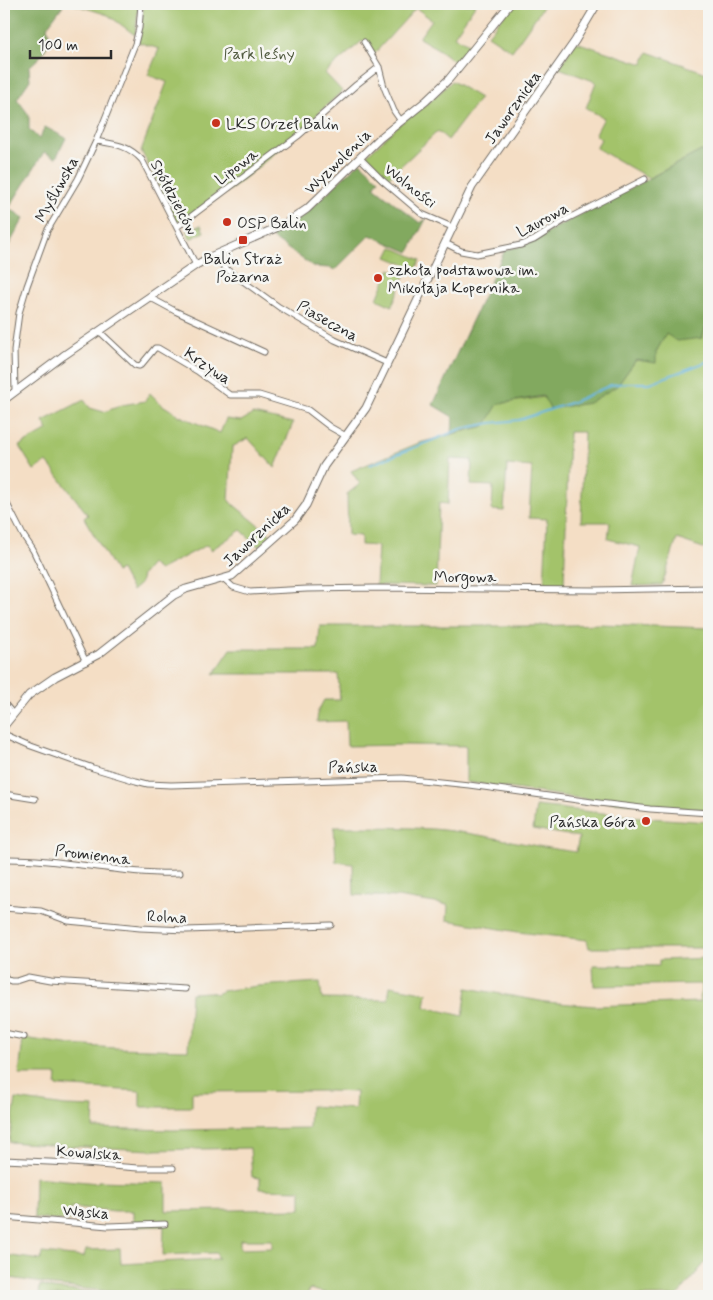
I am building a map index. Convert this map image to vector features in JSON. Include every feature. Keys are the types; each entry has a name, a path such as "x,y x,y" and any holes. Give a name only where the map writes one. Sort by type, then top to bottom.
{"street":[{"name":"Myśliwska","path":"16,391 14,350 19,313 27,286 47,231 78,179 135,44 139,28 141,4"},
{"name":"Wyzwolenia","path":"4,400 63,356 196,265 293,220 314,203 360,158 450,80 510,4"},
{"name":"Jaworznicka","path":"4,726 29,695 42,685 99,654 133,626 186,588 232,576 295,520 306,505 324,466 366,408 462,205 480,175 575,40 597,4"},
{"path":"364,42 379,68 384,87 394,111 402,121"},
{"name":"Lipowa","path":"177,227 298,136 356,85 379,68"},
{"name":"Spółdzielców","path":"96,140 124,146 142,160 196,265"},
{"name":"Wolności","path":"360,158 382,180 422,214 452,227"},
{"name":"Laurowa","path":"445,243 466,253 477,254 521,245 534,240 565,220 645,179"},
{"name":"Piaseczna","path":"212,256 220,264 279,307 335,340 387,363"},
{"path":"149,297 264,352"},
{"name":"Krzywa","path":"99,331 135,366 141,365 155,348 158,348 197,371 230,395 259,395 308,410 330,427 346,436"},
{"path":"4,498 33,550 86,662"},
{"name":"Morgowa","path":"224,579 233,587 250,592 375,588 595,590 709,588"},
{"path":"4,703 13,714"},
{"name":"Pańska","path":"4,734 31,746 93,768 148,784 402,778 598,804 709,813"},
{"path":"4,794 35,799"},
{"name":"Promienna","path":"4,859 69,863 151,873 180,872"},
{"name":"Rolna","path":"4,908 41,911 68,920 140,928 186,930 331,925"},
{"path":"4,974 6,979 11,981 28,977 50,981 185,989"},
{"path":"4,1033 24,1037"},
{"name":"Kowalska","path":"4,1160 138,1168 173,1168"},
{"name":"Wąska","path":"4,1217 108,1226 165,1224"}],"green space":[{"path":"4,4 64,4 47,27 51,39 42,55 29,67 30,80 17,99 29,115 29,129 39,139 45,127 66,138 56,158 44,152 9,208 24,218 4,254"},
{"path":"73,4 139,4 135,35 108,15"},
{"name":"Park leśny","path":"144,4 476,4 454,36 472,46 458,64 419,38 432,20 416,8 373,55 362,41 325,73 342,91 287,143 233,188 177,222 141,151 167,82 148,75 159,49 138,42"},
{"path":"513,4 545,4 512,51 488,35"},
{"path":"576,42 643,64 648,52 709,74 709,153 701,151 649,178 596,148 601,139 595,135 604,118 586,108 596,82 559,68"},
{"path":"452,81 480,98 448,140 438,131 386,180 365,157 400,124 431,101"},
{"path":"701,151 709,153 709,318 702,338 677,341 666,334 656,352 656,363 636,360 617,386 589,403 550,409 543,396 498,404 485,426 452,434 453,417 433,405 505,250 521,246"},
{"path":"360,162 379,180 374,187 420,223 426,219 409,252 370,235 335,270 314,267 268,235 300,218"},
{"path":"201,225 204,232 190,239 187,231"},
{"path":"392,247 421,260 416,269 387,257"},
{"path":"390,269 405,275 392,306 377,299"},
{"path":"709,318 709,550 677,539 662,585 632,586 640,547 608,539 610,522 581,522 584,432 569,432 564,587 544,586 547,519 529,518 532,467 507,465 504,511 492,510 493,486 471,485 472,460 450,459 448,504 439,503 436,586 376,585 378,546 361,545 361,536 348,535 347,494 360,484 351,471 419,443 484,426 498,404 617,386 636,360 656,352 666,334 702,338"},
{"path":"150,393 161,404 180,416 220,433 226,419 241,421 253,414 293,423 275,468 248,438 232,447 229,501 272,536 259,547 241,530 211,550 207,545 159,570 151,564 142,575 140,584 132,591 121,570 116,572 84,518 88,515 47,462 34,470 19,446 48,430 43,421 84,400 90,408 104,412 122,405 145,401"},
{"path":"600,624 709,628 709,810 599,801 466,782 466,746 347,746 346,721 317,722 318,711 324,700 340,700 338,674 214,674 231,649 318,649 320,626 535,626"},
{"path":"536,806 709,822 709,948 589,948 587,940 518,932 447,920 448,905 397,897 354,895 353,864 336,862 334,827 433,829 469,833 576,852 579,837 533,829"},
{"path":"709,958 709,1258 677,1296 338,1296 309,1289 307,1296 167,1292 130,1293 53,1286 4,1277 4,1255 41,1260 42,1253 84,1257 86,1250 120,1249 121,1264 219,1259 216,1253 163,1255 164,1226 133,1227 133,1211 71,1207 69,1221 34,1218 35,1177 97,1183 98,1181 166,1183 166,1211 301,1209 301,1190 260,1189 260,1178 252,1177 250,1148 152,1150 9,1142 16,1099 65,1106 94,1107 93,1128 172,1130 309,1128 310,1106 355,1109 356,1092 329,1091 192,1092 192,1107 140,1107 140,1091 56,1086 57,1075 19,1075 23,1038 72,1045 188,1050 191,993 210,992 217,994 222,991 257,986 320,982 322,999 388,1000 390,986 427,993 425,1007 463,1016 467,988 546,1002 594,1006 700,1002 701,984 594,986 593,965 659,966 659,960","holes":["240,1240 272,1240 272,1248 240,1249"]},
{"path":"40,1285 53,1289 130,1295 226,1296 39,1296"}],"waterway":[{"path":"370,465 461,429 519,420 573,402 611,385 650,383 709,361"}],"railway":[{"path":"704,1296 709,1291"}],"place":[{"name":"LKS Orzeł Balin","path":"216,123"},
{"name":"OSP Balin","path":"227,222"},
{"name":"Balin Straż Pożarna","path":"243,240"},
{"name":"szkoła podstawowa im. Mikołaja Kopernika","path":"378,278"},
{"name":"Pańska Góra","path":"646,821"}]}
